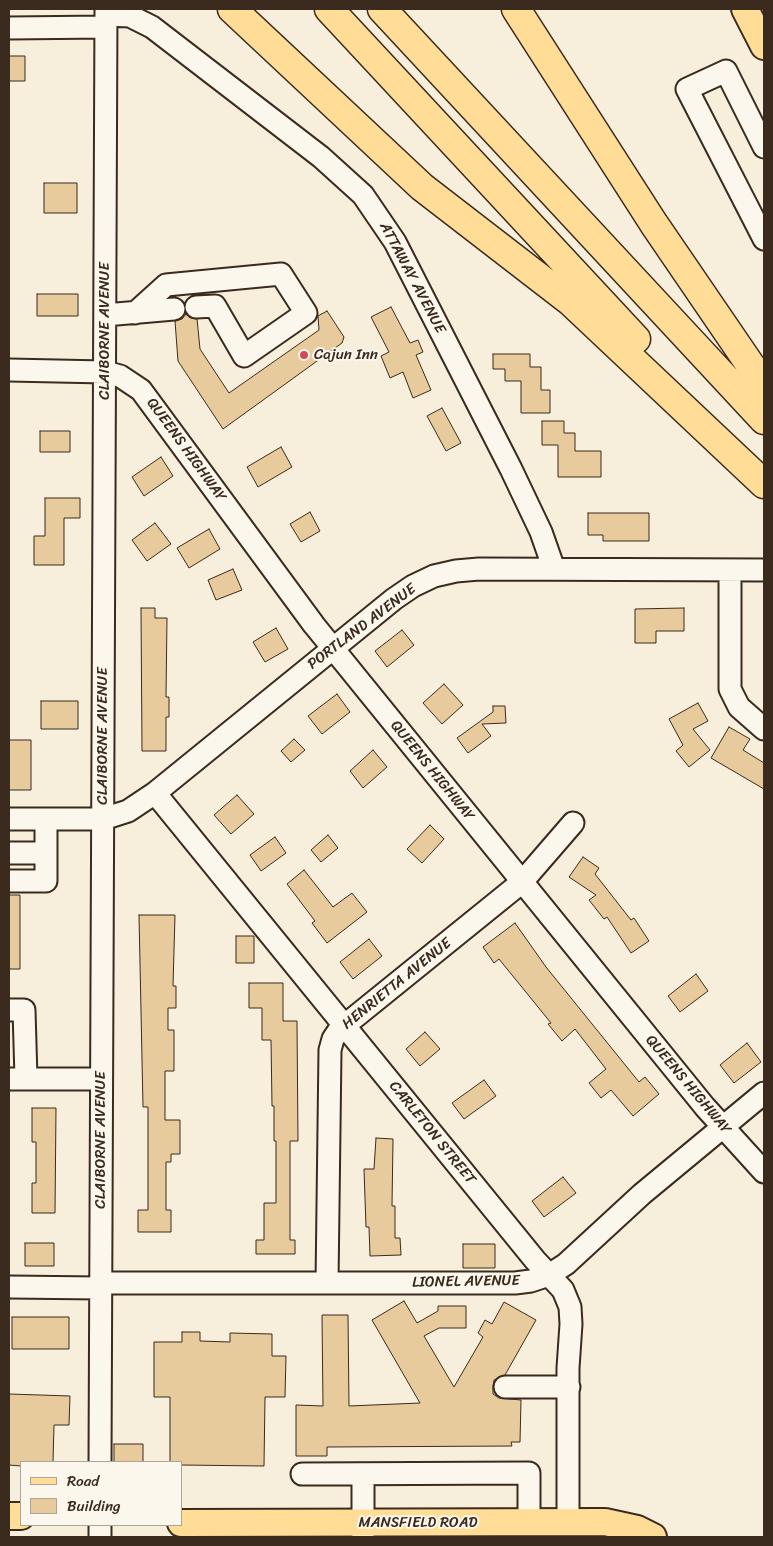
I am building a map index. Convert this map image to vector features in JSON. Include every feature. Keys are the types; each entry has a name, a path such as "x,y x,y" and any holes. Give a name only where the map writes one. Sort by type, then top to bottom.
{"highway":[{"path":"232,9 422,187 571,302 764,484"},
{"path":"329,9 764,480"},
{"path":"382,9 764,420"},
{"path":"516,9 654,224 764,385"}],"main road":[{"path":"745,9 764,46"},
{"name":"MANSFIELD ROAD","path":"182,1522 270,1530 482,1530 530,1522 568,1522 613,1524 636,1529 650,1537"}],"street":[{"name":"ATTAWAY AVENUE","path":"9,28 64,18 130,16 152,27 321,157 363,195 396,242 541,532 554,569"},
{"name":"CLAIBORNE AVENUE","path":"100,1461 106,17"},
{"path":"764,147 726,71 687,89 764,239"},
{"path":"135,313 166,285 281,274 306,313 244,356 206,306 219,280"},
{"path":"105,315 174,309"},
{"name":"QUEENS HIGHWAY","path":"9,370 105,372 129,381 148,398 333,648 724,1128 764,1172"},
{"name":"PORTLAND AVENUE","path":"9,819 102,820 128,810 155,793 400,594 434,576 456,570 479,569 764,570"},
{"path":"730,570 730,689 739,707 764,729"},
{"name":"CARLETON STREET","path":"155,793 549,1275 564,1290 570,1307 568,1522"},
{"path":"9,881 46,881 46,820"},
{"name":"HENRIETTA AVENUE","path":"327,1283 330,1050 333,1038 345,1025 522,882 573,823"},
{"path":"9,853 46,853"},
{"path":"9,1010 24,1010 17,1079 101,1079"},
{"name":"LIONEL AVENUE","path":"9,1287 515,1283 531,1281 549,1275 566,1264 642,1194 764,1093"},
{"path":"505,1387 569,1387"},
{"path":"302,1474 529,1473 530,1522"},
{"path":"363,1474 363,1530"}],"building":[{"path":"9,56 25,56 25,81 9,81"},
{"path":"44,183 77,183 77,213 44,213"},
{"path":"37,294 78,294 78,316 37,316"},
{"path":"391,307 410,343 418,340 423,352 416,355 431,390 413,398 403,372 390,378 381,356 389,352 371,317"},
{"name":"Cajun Inn","path":"327,311 344,337 342,343 223,429 178,361 175,321 182,319 186,314 191,318 197,319 200,349 229,393 319,330 318,316"},
{"path":"493,354 530,354 530,367 541,367 541,390 550,390 550,413 521,413 521,381 505,381 505,369 493,369"},
{"path":"442,408 461,443 446,451 427,416"},
{"path":"542,421 564,421 564,433 575,433 575,451 601,451 601,477 558,477 558,445 542,445"},
{"path":"40,431 70,431 70,452 40,452"},
{"path":"281,447 292,467 258,487 247,467"},
{"path":"161,457 173,476 144,496 132,477"},
{"path":"45,498 80,498 80,518 64,518 64,565 34,565 34,536 45,536"},
{"path":"310,512 320,531 301,542 290,524"},
{"path":"588,513 649,513 649,541 603,541 603,535 588,535"},
{"path":"155,523 171,544 147,561 132,540"},
{"path":"209,529 220,549 189,568 177,548"},
{"path":"233,569 242,590 216,600 208,580"},
{"path":"141,608 155,608 155,618 167,618 166,697 169,697 169,717 166,717 166,751 142,751"},
{"path":"684,608 684,631 656,631 656,643 635,643 635,609"},
{"path":"276,628 288,649 265,662 253,642"},
{"path":"402,630 414,645 387,667 375,651"},
{"path":"444,684 463,705 442,724 423,703"},
{"path":"337,694 350,712 322,734 308,716"},
{"path":"41,701 78,701 78,729 41,729"},
{"path":"698,703 708,721 693,729 710,750 689,767 676,751 683,745 669,719"},
{"path":"493,706 505,706 506,723 482,724 491,736 468,753 457,738 493,712"},
{"path":"729,727 750,739 743,750 764,763 764,789 711,758"},
{"path":"294,739 305,750 291,762 281,751"},
{"path":"9,740 31,740 31,790 9,790"},
{"path":"373,750 387,767 363,788 350,771"},
{"path":"237,795 254,814 231,834 214,815"},
{"path":"430,825 444,839 422,863 407,849"},
{"path":"328,835 338,848 321,862 311,850"},
{"path":"275,837 286,853 261,871 250,855"},
{"path":"583,857 599,868 595,874 631,920 634,918 649,941 631,953 607,917 604,919 589,900 596,895 569,877"},
{"path":"304,870 333,907 352,893 367,912 327,943 312,923 315,921 287,884"},
{"path":"9,895 20,895 20,969 9,969"},
{"path":"139,915 175,915 173,986 176,986 176,1008 168,1008 168,1030 174,1030 174,1071 165,1071 165,1120 180,1120 180,1154 171,1154 171,1162 166,1162 166,1210 171,1210 171,1232 138,1232 138,1210 148,1210 148,1107 143,1107"},
{"path":"515,923 546,967 639,1082 645,1077 659,1094 633,1116 611,1090 601,1098 589,1083 606,1069 575,1029 562,1041 548,1024 551,1023 499,959 494,963 483,947"},
{"path":"236,936 254,936 254,963 236,963"},
{"path":"369,939 382,956 353,979 340,962"},
{"path":"696,974 708,991 680,1012 668,996"},
{"path":"249,983 283,983 283,1021 297,1021 298,1141 290,1141 290,1240 295,1240 295,1254 256,1254 256,1240 264,1240 264,1203 276,1203 276,1141 274,1141 274,1106 272,1106 271,1040 262,1040 262,1008 249,1008"},
{"path":"425,1032 440,1049 420,1066 406,1049"},
{"path":"747,1043 761,1062 734,1083 720,1065"},
{"path":"484,1080 496,1096 464,1119 452,1103"},
{"path":"32,1108 56,1108 55,1213 32,1213 32,1183 36,1183 36,1142 32,1142"},
{"path":"376,1138 393,1139 392,1206 395,1206 395,1238 400,1238 401,1255 370,1256 369,1227 366,1227 364,1169 374,1169"},
{"path":"563,1177 576,1193 544,1217 532,1201"},
{"path":"25,1243 54,1243 54,1266 25,1266"},
{"path":"463,1244 495,1244 495,1268 463,1268"},
{"path":"404,1301 417,1323 438,1311 438,1306 466,1306 466,1328 439,1328 424,1336 454,1387 483,1337 478,1333 485,1320 492,1324 504,1302 536,1320 505,1375 494,1380 493,1387 493,1394 499,1398 521,1400 520,1442 511,1442 512,1446 327,1447 327,1456 296,1456 296,1405 323,1406 322,1315 348,1315 349,1406 420,1403 372,1320"},
{"path":"12,1317 69,1317 69,1349 12,1349"},
{"path":"182,1332 200,1332 200,1341 230,1342 230,1333 272,1334 272,1356 286,1356 285,1397 265,1397 264,1466 182,1465 182,1461 170,1461 170,1397 154,1397 154,1342 182,1342"},
{"path":"9,1394 70,1396 69,1425 54,1425 53,1461 20,1461 20,1466 9,1465"},
{"path":"114,1444 143,1444 143,1461 114,1461"}],"place":[{"name":"Cajun Inn","path":"304,355"}]}
